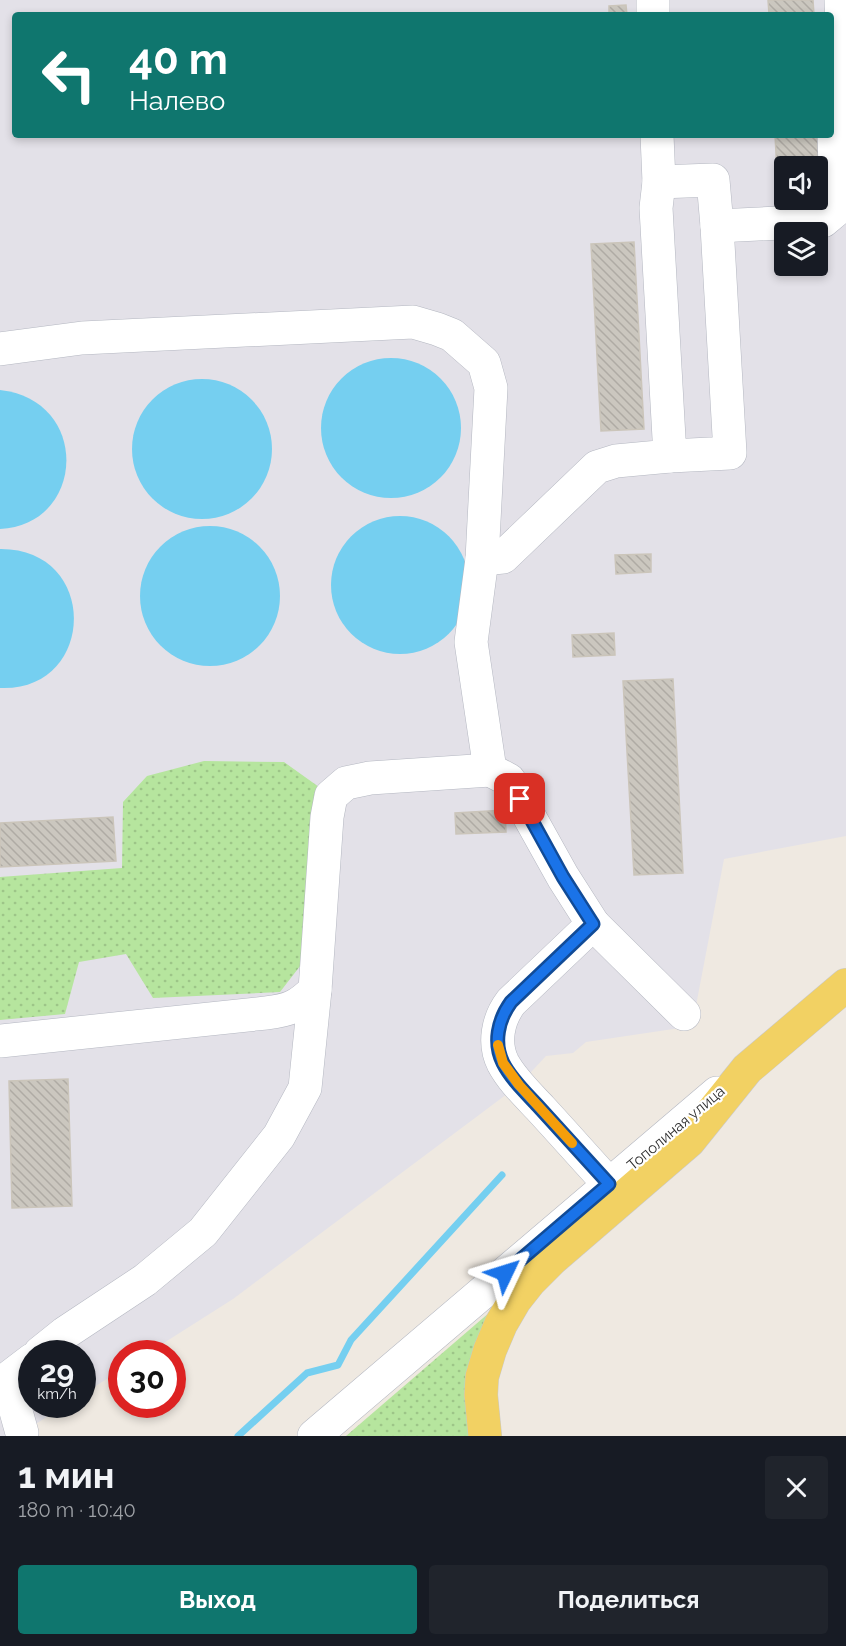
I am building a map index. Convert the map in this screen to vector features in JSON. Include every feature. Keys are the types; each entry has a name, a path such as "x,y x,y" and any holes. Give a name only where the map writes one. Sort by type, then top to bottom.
{"main road":[{"name":"Тополиная улица","path":"747,1069 846,985"},
{"path":"485,1436 481,1395 482,1377 501,1323 515,1300 552,1259 689,1142 747,1069"}],"street":[{"path":"834,93 844,75 841,0"},
{"path":"717,226 823,221 836,210 834,133"},
{"path":"657,138 659,182 656,208 670,456"},
{"path":"482,560 503,557 597,467 616,461 730,453 713,180 659,182"},
{"path":"0,349 82,338 413,322 452,334 484,363 491,387 482,560 471,642 490,770"},
{"path":"56,1340 145,1280 202,1232 279,1136 305,1088 315,990 327,817 331,796 346,783 370,778 490,770 509,780 563,877 593,924 684,1014"},
{"path":"593,924 511,1002 503,1013 498,1040 503,1063 519,1085 609,1184"},
{"path":"0,1041 286,1010 302,1002 315,990"},
{"name":"Тополиная улица","path":"314,1436 747,1069"},
{"path":"18,1371 7,1379 22,1433"}],"shaded area":[{"path":"0,0 846,0 846,836 724,859 694,1016 680,1028 586,1042 573,1053 546,1056 519,1085 233,1299 168,1340 108,1340 108,1378 96,1386 96,1340 18,1340 18,1418 45,1418 17,1436 0,1436"}],"green space":[{"path":"204,761 284,762 319,787 304,961 280,992 153,998 126,954 79,962 65,1014 0,1020 0,877 122,868 123,802 147,776"},
{"path":"490,1312 469,1436 346,1436"}],"water":[{"path":"391,358 418,364 430,370 440,379 449,389 455,401 461,428 455,455 449,467 440,477 430,486 418,492 391,498 364,492 352,486 342,477 333,467 327,455 321,428 327,401 333,389 342,379 352,370 364,364"},
{"path":"202,379 229,385 241,391 251,400 260,410 266,422 272,449 266,476 260,488 251,498 241,507 229,513 202,519 175,513 163,507 153,498 144,488 138,476 132,449 138,422 144,410 153,400 163,391 175,385"},
{"path":"0,390 30,399 50,415 63,437 66,462 62,486 49,507 28,522 0,529"},
{"path":"400,516 426,521 449,536 464,559 469,585 464,611 449,634 426,649 400,654 374,649 351,634 336,611 331,585 336,559 351,536 374,521"},
{"path":"210,526 237,532 249,538 259,547 268,557 274,569 280,596 274,623 268,635 259,645 249,654 237,660 210,666 183,660 171,654 161,645 152,635 146,623 140,596 146,569 152,557 161,547 171,538 183,532"},
{"path":"0,549 33,555 56,571 70,594 74,620 69,646 55,668 32,683 0,688"}],"building":[{"path":"768,0 813,0 814,12 769,12"},
{"path":"626,5 627,12 609,12 609,6"},
{"path":"775,138 820,138 821,156 776,156"},
{"path":"634,242 644,429 601,431 591,244"},
{"path":"651,554 651,572 616,574 615,555"},
{"path":"614,633 615,655 573,657 572,635"},
{"path":"673,679 683,873 634,875 623,681"},
{"path":"505,810 506,832 456,834 455,813"},
{"path":"113,817 116,861 0,867 0,823"},
{"path":"68,1079 72,1206 12,1208 9,1081"}],"waterway":[{"path":"238,1436 307,1373 338,1365 351,1340 502,1175"}],"slow traffic":[{"path":"498,1045 503,1063 519,1085 572,1143"}],"route":[{"path":"505,1273 609,1184 519,1085 503,1063 500,1053 499,1025 503,1013 511,1002 593,924 563,877 520,799"}]}
